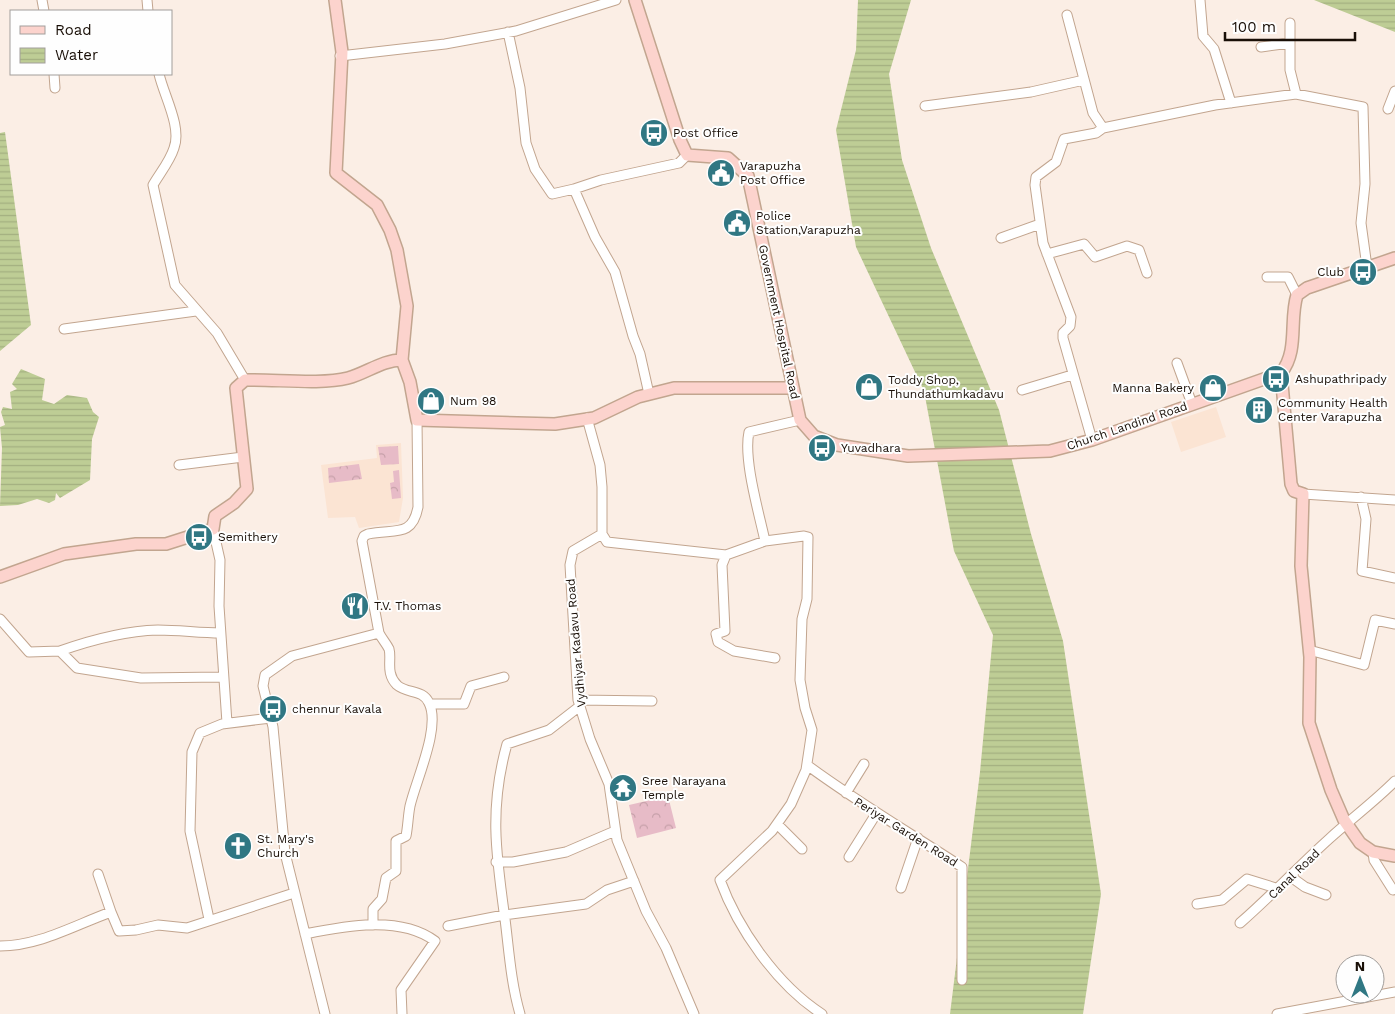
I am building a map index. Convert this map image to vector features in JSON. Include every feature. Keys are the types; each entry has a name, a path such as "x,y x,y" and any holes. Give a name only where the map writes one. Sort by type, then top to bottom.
{"street":[{"path":"335,0 340,56 341,109 336,173 377,206 390,230 403,277 407,306 402,360 410,382 417,420 418,507 416,520 406,530 368,534 362,540 379,633 389,650 388,661 391,677 398,686 416,691 427,698 430,704 430,740 410,808 406,836 396,841 396,871 386,878 382,899 373,909 373,925"},
{"path":"340,56 445,44 508,32 616,0"},
{"path":"508,32 520,88 526,143 535,169 552,194 601,180 679,163 687,154 677,131 635,0"},
{"path":"1200,0 1204,36 1214,49 1231,103"},
{"path":"1067,15 1093,113 1103,128"},
{"path":"1290,23 1290,70 1296,94"},
{"path":"1261,47 1290,43"},
{"path":"54,75 55,88"},
{"path":"159,75 176,124 175,147 153,185 175,285 217,333 245,380"},
{"path":"925,106 1030,92 1084,80"},
{"path":"1388,109 1395,91"},
{"path":"1092,440 1063,338 1063,333 1070,326 1071,316 1043,243 1035,186 1036,177 1056,162 1064,139 1096,133 1103,128 1231,103 1296,94 1363,107 1365,184 1361,223 1367,268"},
{"name":"Government Hospital Road","path":"687,154 728,158 748,176 792,374 800,420"},
{"path":"574,189 595,237 615,272 640,354 649,394"},
{"path":"1002,238 1040,224"},
{"path":"1047,254 1084,244 1095,257 1127,246 1139,250 1147,273"},
{"path":"1297,294 1307,288 1395,258"},
{"path":"1266,277 1288,277 1297,294 1291,357 1281,373 1291,484 1294,491 1303,494 1395,500"},
{"path":"64,329 196,311"},
{"path":"227,723 220,633 220,560 213,529 215,516 234,503 247,489 236,388 245,380 326,380 349,378 392,360 402,360"},
{"path":"1177,363 1192,404"},
{"name":"Church Landind Road","path":"800,420 814,436 837,445 908,456 1050,451 1092,440 1281,373"},
{"path":"1022,390 1072,375"},
{"path":"417,420 555,424 594,418 638,396 674,388 793,388"},
{"path":"587,418 600,465 602,534 608,542 726,555 765,541 808,537 807,599 802,618 800,680 804,708 812,730 807,765 791,804 777,824 720,880 726,897 771,970 806,1004 822,1014"},
{"path":"765,541 753,485 747,441 749,432 800,420"},
{"path":"180,465 243,457"},
{"path":"1303,494 1301,566 1309,650 1309,723 1331,790 1360,843 1373,852 1395,856"},
{"path":"1361,497 1366,519 1362,571 1395,578"},
{"path":"0,577 64,554 136,544 166,544 213,529"},
{"name":"Vydhiyar Kadavu Road","path":"602,534 573,551 570,565 569,584 579,703 590,739 609,784 615,832 634,881 694,1014"},
{"path":"726,555 722,565 725,632 716,634 718,642 734,651 775,658"},
{"path":"0,619 29,652 60,651 94,639 158,630 220,633"},
{"path":"1309,650 1364,665 1375,620 1395,624"},
{"path":"326,1014 285,854 275,745 268,696 263,686 265,675 275,666 292,656 379,633"},
{"path":"60,651 77,668 141,678 222,677"},
{"path":"430,704 464,704 471,686 504,677"},
{"path":"520,1014 510,961 496,862 495,797 507,744 549,730 579,703 652,700"},
{"path":"209,919 190,831 192,752 200,733 227,723 271,718"},
{"path":"846,793 864,764"},
{"name":"Periyar Garden Road","path":"807,765 876,814 918,838 962,867 962,980"},
{"name":"Canal Road","path":"1240,923 1279,889 1330,838 1395,781"},
{"path":"849,857 876,814"},
{"path":"777,824 802,849"},
{"path":"496,862 513,862 566,852 615,832"},
{"path":"901,888 918,838"},
{"path":"1373,852 1374,860 1393,890"},
{"path":"98,874 119,931 136,930 158,924 187,928 209,919 294,893"},
{"path":"1291,877 1305,887 1326,895"},
{"path":"1197,904 1222,900 1247,879 1279,889"},
{"path":"448,926 504,915 586,904 607,890 634,881"},
{"path":"0,946 13,946 46,938 111,912"},
{"path":"305,934 352,925 373,925 423,932 435,941 401,990 402,1014"},
{"path":"1277,1014 1395,992"}],"shaded area":[{"path":"1216,407 1226,437 1181,452 1171,422"},
{"path":"401,443 403,498 399,522 359,528 355,517 328,518 321,465 377,458 376,445"}],"green space":[{"path":"398,446 399,464 381,465 378,447"},
{"path":"359,464 362,479 329,483 328,468"},
{"path":"399,470 401,498 392,499 390,483 394,482 393,471"},
{"path":"668,796 676,828 637,838 629,805"}],"water":[{"path":"858,0 911,0 889,74 902,160 931,248 999,410 1031,534 1063,641 1101,894 1083,1014 950,1014 980,772 993,635 954,551 924,391 856,247 836,130 856,50"},
{"path":"1314,0 1395,0 1395,32"},
{"path":"5,132 31,325 0,351 0,133"},
{"path":"21,369 45,379 42,400 54,404 67,395 87,398 93,412 99,417 92,439 90,480 60,498 56,493 55,500 49,503 37,499 18,505 0,506 2,448 0,427 5,425 1,412 3,407 12,409 10,392 17,389 12,384"}],"place":[{"name":"Post Office","path":"654,133"},
{"name":"Varapuzha Post Office","path":"721,173"},
{"name":"Police Station,Varapuzha","path":"737,223"},
{"name":"Club","path":"1363,272"},
{"name":"Ashupathripady","path":"1276,379"},
{"name":"Toddy Shop, Thundathumkadavu","path":"869,387"},
{"name":"Manna Bakery","path":"1213,388"},
{"name":"Num 98","path":"431,401"},
{"name":"Community Health Center Varapuzha","path":"1259,410"},
{"name":"Yuvadhara","path":"822,448"},
{"name":"Semithery","path":"199,537"},
{"name":"T.V. Thomas","path":"355,606"},
{"name":"chennur Kavala","path":"273,709"},
{"name":"Sree Narayana Temple","path":"623,788"},
{"name":"St. Mary's Church","path":"238,846"}]}
